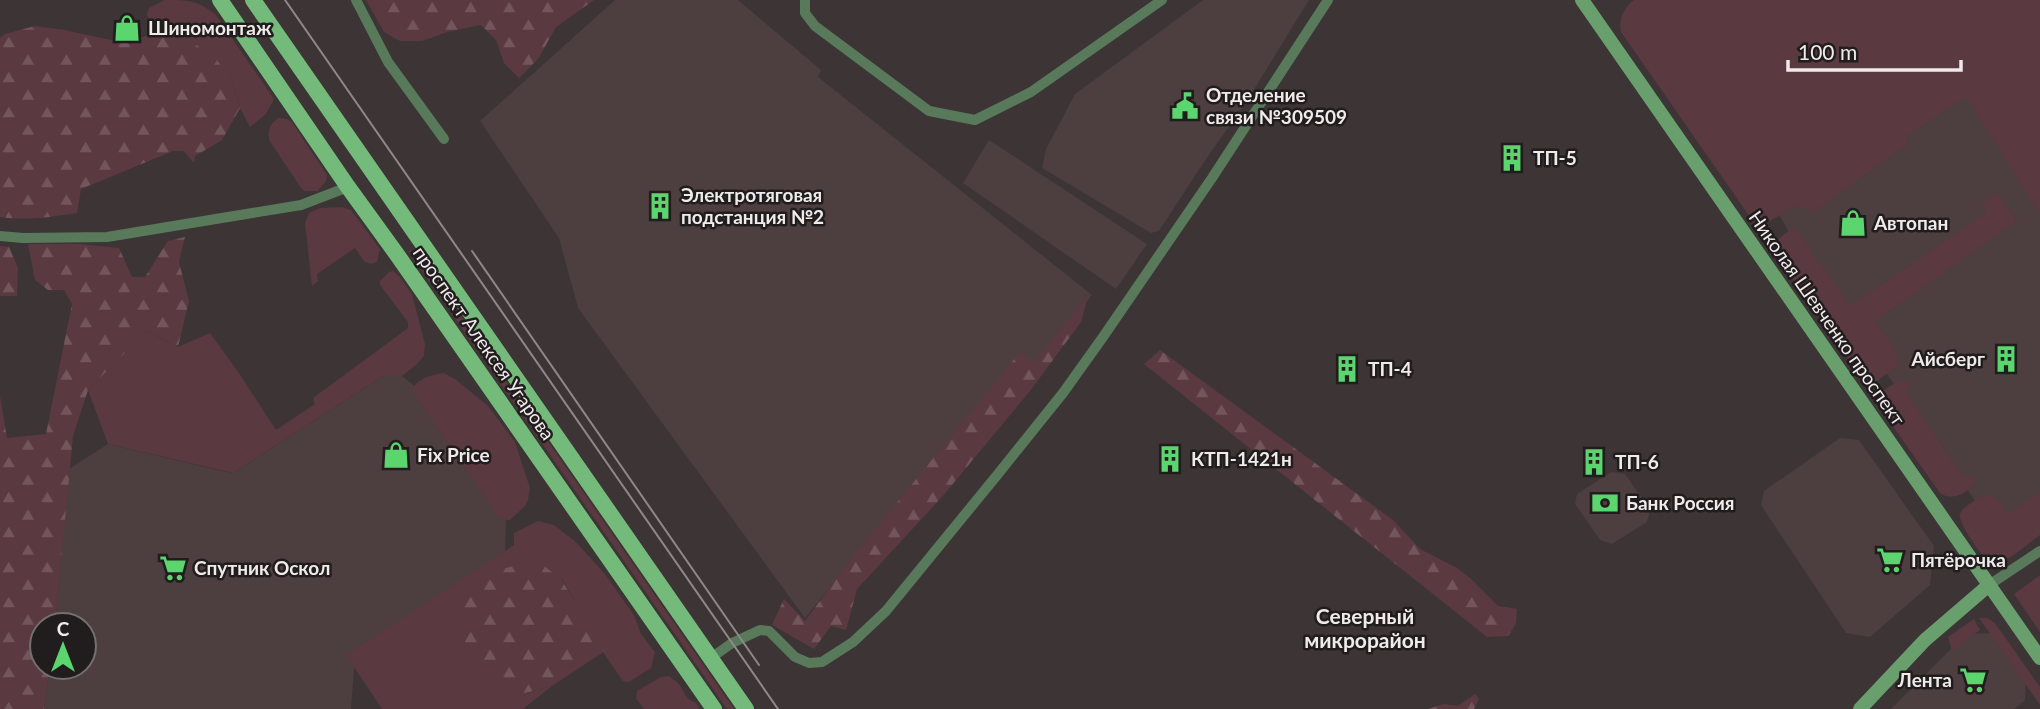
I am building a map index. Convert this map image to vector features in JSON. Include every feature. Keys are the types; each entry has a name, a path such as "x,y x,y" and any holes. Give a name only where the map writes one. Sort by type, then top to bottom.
{"main road":[{"name":"проспект Алексея Угарова","path":"220,0 714,709"},
{"name":"проспект Алексея Угарова","path":"253,0 746,709"},
{"name":"Николая Шевченко проспект","path":"1582,0 2040,659"},
{"path":"1860,709 1925,640 1989,585"}],"street":[{"path":"356,0 388,62 444,138"},
{"path":"805,0 805,13 814,26 929,111 975,120 1031,92 1163,0"},
{"path":"711,659 732,643 760,630 769,631 796,657 809,663 822,662 853,642 886,611 1022,444 1103,337 1328,0"},
{"path":"0,236 107,237 301,205 348,187"},
{"path":"1989,585 2040,551"}],"shaded area":[{"path":"615,0 738,0 821,70 818,77 1092,295 1035,367 1019,357 805,618 578,308 559,238 480,121"},
{"path":"1203,0 1309,0 1245,104 1159,231 1151,233 1042,168 1046,149 1075,94"},
{"path":"1964,79 2040,199 2040,509 2001,538 1791,236 1777,211"},
{"path":"989,140 1147,244 1116,289 963,183"},
{"path":"383,376 402,376 420,390 506,513 505,557 355,656 351,709 44,709 48,681 98,681 98,611 56,611 69,469 108,444 233,473"},
{"path":"1840,438 1859,440 1934,546 1930,585 1870,637 1846,633 1761,505 1764,491"},
{"path":"1611,472 1625,474 1650,510 1647,522 1612,544 1600,540 1575,504 1577,494"},
{"path":"2000,633 2026,672 2025,700 2014,709 1891,709 1966,634"}],"green space":[{"path":"165,0 192,2 216,15 274,99 266,114 250,127 240,108 230,76 171,32 152,34 147,14 149,8"},
{"path":"366,0 594,0 556,27 538,59 519,78 504,63 496,40 481,25 447,32 422,41 400,41 384,32"},
{"path":"1634,0 2040,0 2040,214 1966,97 1905,137 1909,143 1815,211 1793,206 1769,221 1752,220 1621,32 1623,14"},
{"path":"35,26 125,43 152,34 171,32 215,58 230,76 240,108 222,140 195,156 194,163 184,151 173,151 81,189 77,213 29,219 0,217 0,38 5,34"},
{"path":"279,118 292,122 327,175 318,191 305,191 301,188 269,140 270,128"},
{"path":"1997,193 2017,221 1875,321 1896,354 1897,366 1877,381 1865,383 1783,265 1777,247 1779,239 1795,228 1851,306 1987,212 1982,204"},
{"path":"342,207 351,210 380,249 377,262 366,262 355,248 317,274 318,281 312,286 305,223 309,213 320,208"},
{"path":"185,237 179,262 189,301 178,347 147,331 88,390 73,436 56,611 28,611 28,681 48,681 44,709 0,709 0,396 7,438 46,434 72,304 64,290 48,290 35,280 28,244 79,244 119,248 132,277 145,277 168,241"},
{"path":"0,246 9,247 18,268 17,296 0,296"},
{"path":"415,250 734,709 727,709 408,251"},
{"path":"393,271 412,294 425,344 424,356 402,376 383,376 233,473 108,444 88,390 147,331 178,347 210,333 276,430 315,404 313,398 408,328 408,322 380,285 380,281"},
{"path":"1088,296 1081,322 1030,391 941,498 857,589 846,630 831,626 814,649 772,625 784,599 805,621 851,559 1020,352 1034,362"},
{"path":"1160,350 1393,520 1420,549 1457,568 1498,606 1517,609 1516,624 1508,636 1487,637 1144,364"},
{"path":"444,373 488,406 515,442 530,488 525,506 510,520 504,520 497,515 412,390 421,380"},
{"path":"1898,381 1909,382 1906,393 1964,478 1973,476 1975,481 1964,492 1950,497 1940,493 1880,408 1879,396"},
{"path":"2040,492 2040,535 2004,560 1993,561 1984,556 1962,523 1960,514 1963,509 1978,498 1989,495 1996,498 2008,514"},
{"path":"538,521 554,525 576,542 604,573 634,615 641,634 655,652 651,668 629,682 623,681 605,655 562,579 525,693 552,686 523,709 382,709 346,655 514,545 514,533"},
{"path":"536,560 561,579 605,651 552,686 525,693 506,689 486,677 457,628 466,595 502,569"},
{"path":"2040,575 2040,632 2014,594"},
{"path":"1979,618 1987,618 1995,623 2040,687 2040,705"},
{"path":"1974,619 1980,630 1952,651 1948,637"},
{"path":"669,676 700,709 644,709 636,698 637,691 661,677"},
{"path":"1475,694 1479,699 1474,709 1428,709 1444,704 1458,706"}],"tram line":[{"path":"285,0 778,709"},
{"path":"472,251 759,665"}],"place":[{"name":"Шиномонтаж","path":"127,28"},
{"name":"Отделение связи №309509","path":"1185,106"},
{"name":"ТП-5","path":"1512,158"},
{"name":"Электротяговая подстанция №2","path":"660,206"},
{"name":"Автопан","path":"1853,223"},
{"name":"Айсберг","path":"2006,359"},
{"name":"ТП-4","path":"1347,369"},
{"name":"Fix Price","path":"396,455"},
{"name":"КТП-1421н","path":"1170,459"},
{"name":"ТП-6","path":"1594,462"},
{"name":"Банк Россия","path":"1605,503"},
{"name":"Пятёрочка","path":"1890,560"},
{"name":"Спутник Оскол","path":"173,568"},
{"name":"Лента","path":"1973,680"}],"district":[{"name":"Северный микрорайон","path":"1365,629"}]}
